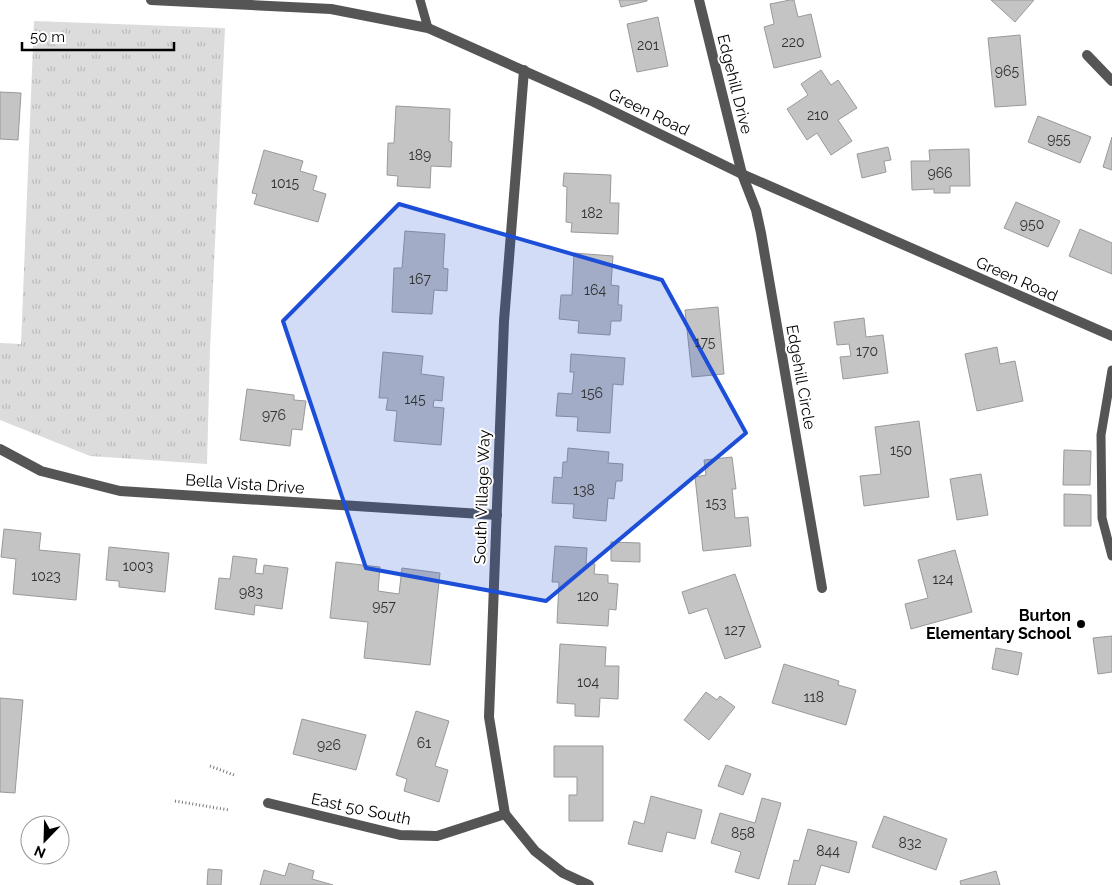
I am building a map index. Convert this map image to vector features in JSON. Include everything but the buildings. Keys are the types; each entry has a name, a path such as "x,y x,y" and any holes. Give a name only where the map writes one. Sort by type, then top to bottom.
{"street":[{"name":"Green Road","path":"151,0 267,3 331,9 428,28 524,70 742,174 1112,336"},
{"name":"Edgehill Drive","path":"699,0 742,174"},
{"path":"1087,55 1112,81"},
{"name":"South Village Way","path":"505,814 490,717 504,321 524,70"},
{"name":"Edgehill Circle","path":"742,174 756,210 761,233 822,588"},
{"name":"Bella Vista Drive","path":"0,448 41,471 120,491 497,515"},
{"name":"East 50 South","path":"268,803 400,835 437,836 505,814"},
{"path":"505,814 535,851 563,873 589,885"}],"lane":[{"path":"420,0 428,28"},
{"path":"1112,370 1101,435 1102,518 1112,556"}],"path":[{"path":"210,766 234,775"},
{"path":"175,801 229,810"}],"highlighted area":[{"path":"399,204 662,280 746,433 546,601 366,568 283,321"}],"green space":[{"path":"34,21 225,28 210,350 207,464 90,456 0,420 0,343 21,344"}],"place":[{"name":"Burton Elementary School","path":"1081,624"}]}
